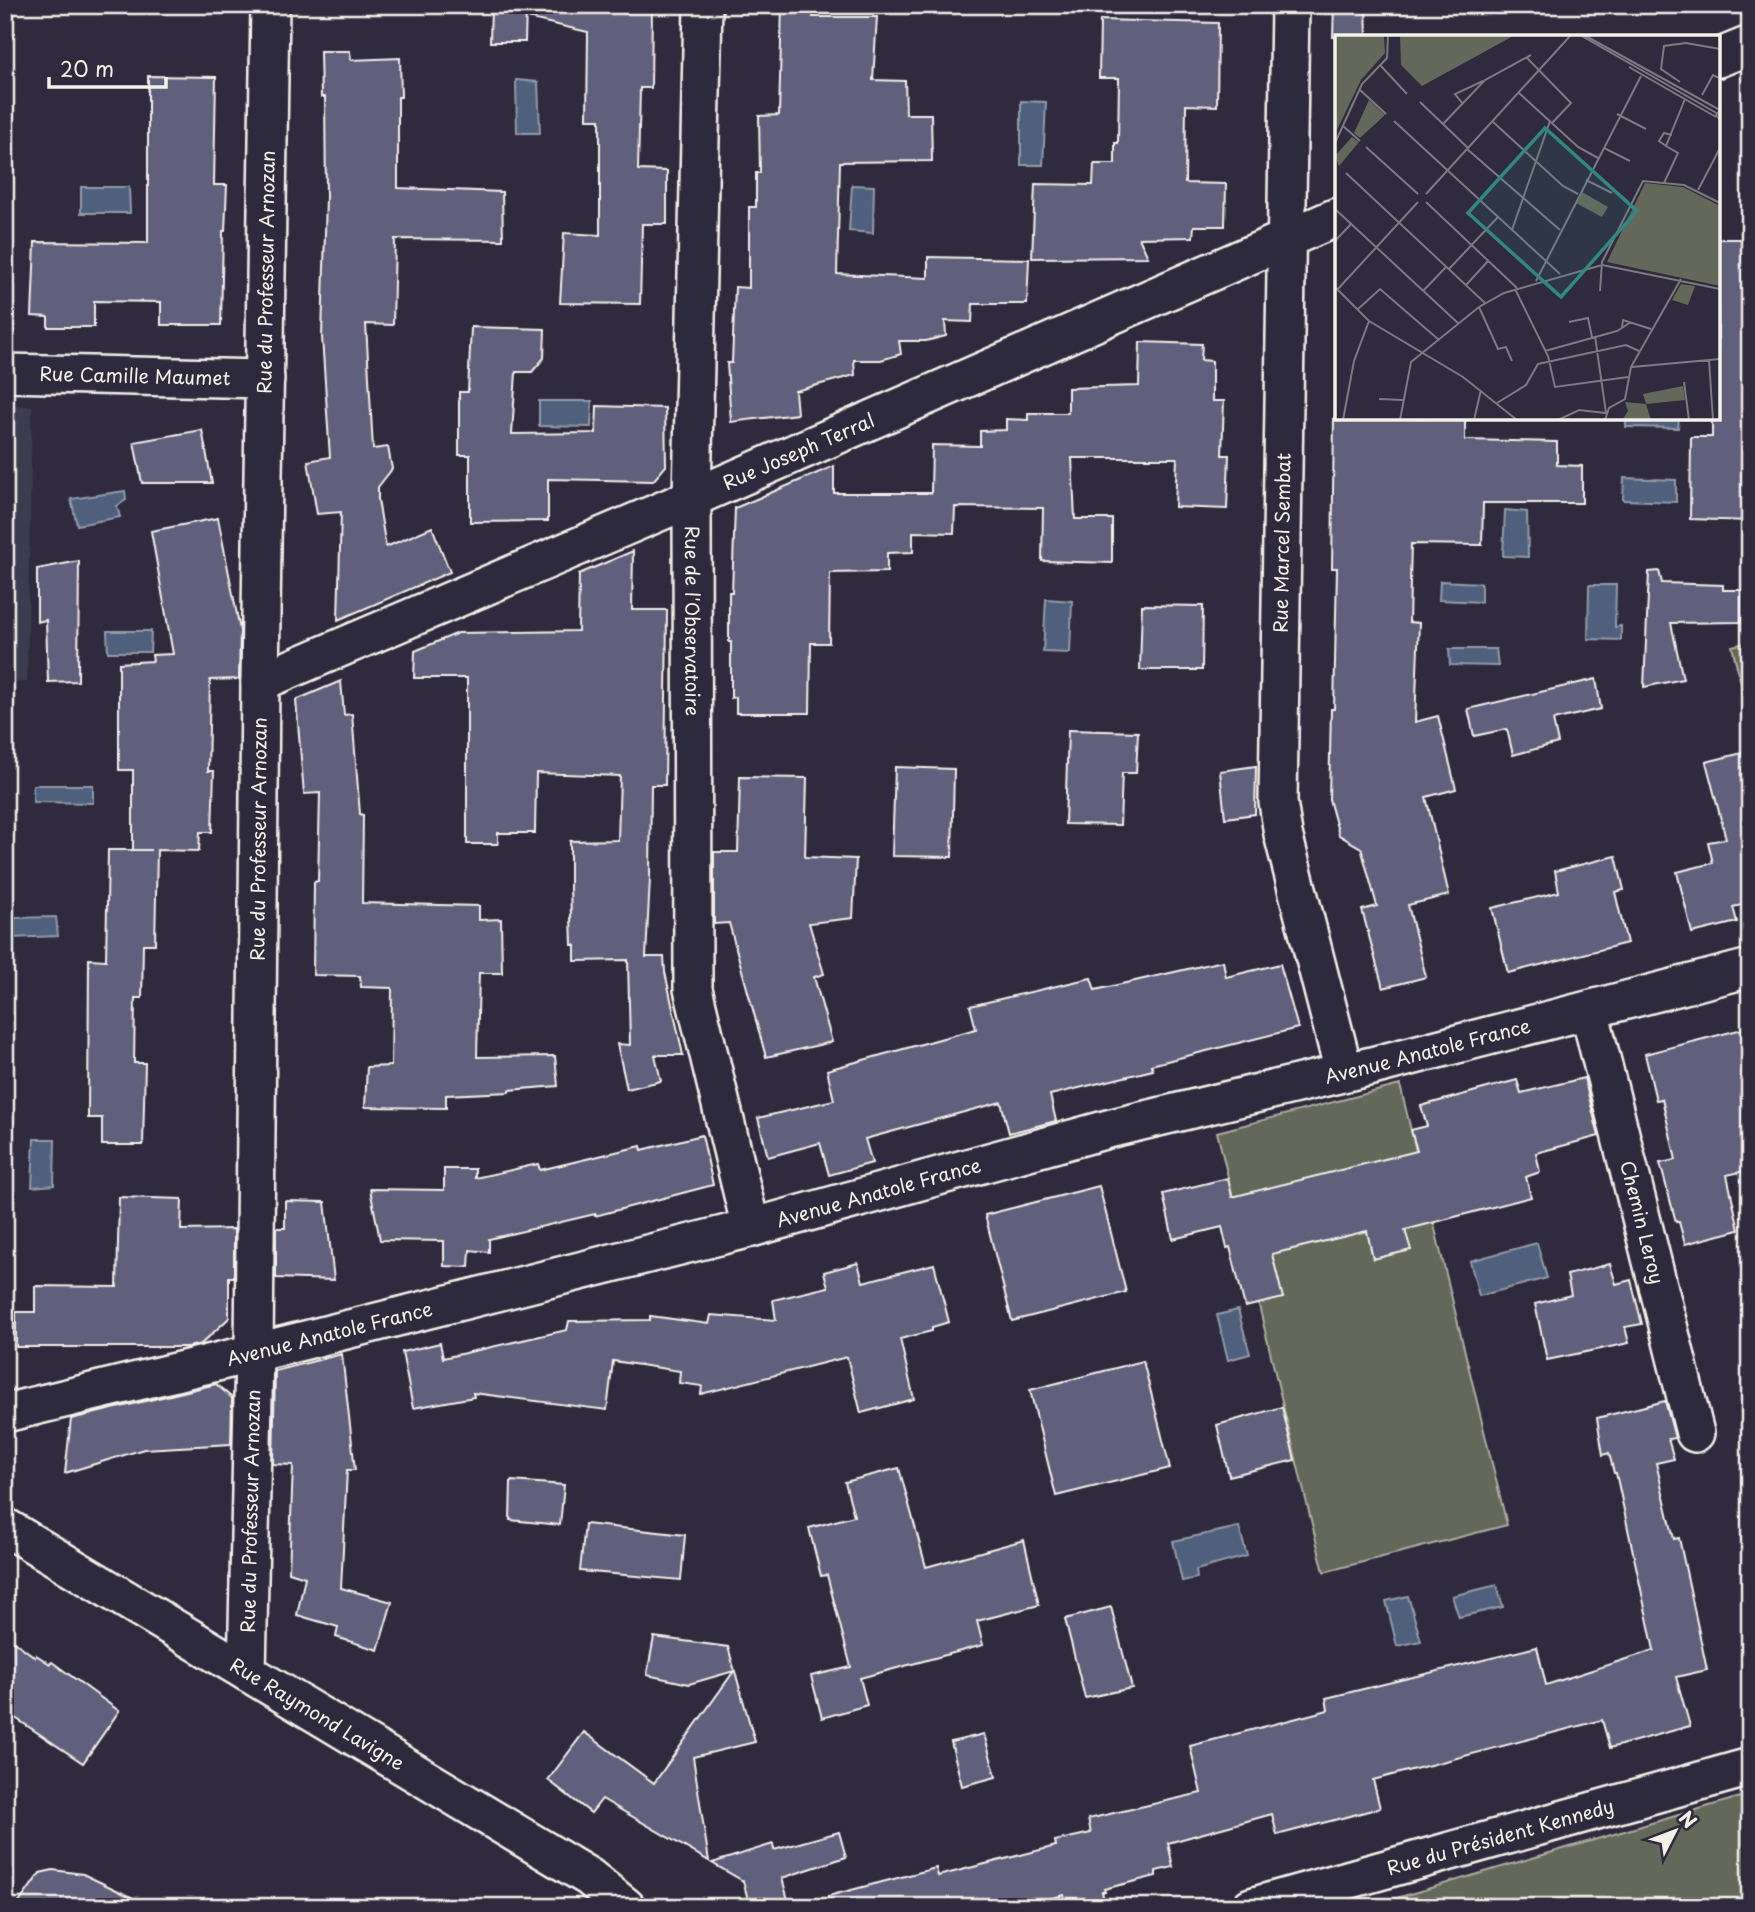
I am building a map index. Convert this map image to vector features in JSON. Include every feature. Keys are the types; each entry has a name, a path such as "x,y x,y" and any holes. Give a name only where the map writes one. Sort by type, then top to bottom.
{"street":[{"name":"Rue du Professeur Arnozan","path":"247,1672 254,1353 270,5"},
{"name":"Rue de l'Observatoire","path":"703,5 692,498 693,989 751,1228"},
{"name":"Rue Marcel Sembat","path":"1290,5 1278,802 1283,834 1344,1072"},
{"path":"1720,57 1750,45"},
{"name":"Rue Joseph Terral","path":"260,682 692,498 1335,218"},
{"name":"Rue Camille Maumet","path":"5,373 265,379"},
{"name":"Avenue Anatole France","path":"5,1413 751,1228 1108,1129 1376,1065 1750,968"},
{"name":"Chemin Leroy","path":"1589,1010 1695,1433"},
{"name":"Rue Raymond Lavigne","path":"5,1527 589,1877 626,1907"},
{"name":"Rue du Président Kennedy","path":"1251,1907 1750,1767"}],"shaded area":[{"path":"5,405 32,406 27,682 5,683"}],"green space":[{"path":"1750,642 1750,721 1732,646"},
{"path":"1400,1085 1507,1525 1324,1572 1217,1132"},
{"path":"1750,1794 1750,1907 1366,1907"}],"water":[{"path":"516,80 538,82 540,133 517,133"},
{"path":"1021,101 1046,102 1043,165 1021,165"},
{"path":"852,185 874,186 873,233 849,231"},
{"path":"81,187 129,187 130,213 81,213"},
{"path":"539,401 592,401 591,427 539,426"},
{"path":"1626,420 1679,420 1678,428 1626,427"},
{"path":"1624,478 1676,480 1676,502 1623,500"},
{"path":"125,491 126,500 117,506 120,517 77,525 71,499"},
{"path":"1505,510 1527,512 1528,557 1503,556"},
{"path":"1440,581 1481,583 1481,602 1439,600"},
{"path":"1589,585 1616,585 1615,627 1621,626 1621,640 1588,639"},
{"path":"1046,599 1072,601 1070,653 1043,652"},
{"path":"107,631 151,631 150,652 108,652"},
{"path":"1449,649 1496,649 1498,666 1450,665"},
{"path":"33,785 93,785 93,803 33,802"},
{"path":"56,917 58,936 10,938 8,918"},
{"path":"34,1139 55,1139 54,1185 32,1187"},
{"path":"1537,1243 1547,1278 1479,1296 1470,1261"},
{"path":"1238,1310 1250,1354 1228,1360 1217,1315"},
{"path":"1239,1527 1247,1556 1196,1570 1197,1578 1182,1581 1173,1541"},
{"path":"1497,1585 1503,1607 1459,1617 1452,1596"},
{"path":"1408,1596 1421,1641 1397,1646 1386,1601"}],"building":[{"path":"528,5 652,5 651,88 640,88 638,170 667,171 667,224 642,224 640,304 560,303 564,233 600,235 600,119 587,119 588,32 527,18"},
{"path":"782,5 814,5 813,17 877,17 873,80 905,81 906,114 931,114 932,161 840,162 837,274 928,278 928,257 1029,259 1027,304 973,304 972,322 945,321 946,336 926,341 899,341 901,354 881,360 854,360 855,375 795,391 797,414 731,422 727,363 732,363 735,287 749,288 749,207 756,207 756,173 760,173 759,116 779,115"},
{"path":"1334,5 1366,5 1367,35 1333,37"},
{"path":"491,7 526,7 525,42 490,42"},
{"path":"1100,20 1218,23 1217,106 1186,105 1185,183 1226,184 1225,226 1194,226 1193,237 1139,238 1148,257 1032,258 1035,184 1093,185 1094,164 1115,164 1119,78 1099,78"},
{"path":"320,51 350,51 351,60 400,58 398,188 502,192 503,240 395,239 393,325 366,324 373,449 388,447 392,469 378,487 386,547 432,527 450,572 338,620 341,512 317,514 308,461 330,457 322,337 326,197 325,97 321,97"},
{"path":"148,76 216,77 214,185 227,185 221,325 161,325 161,302 94,301 94,327 48,327 48,317 32,316 35,242 148,243"},
{"path":"1720,239 1750,239 1750,521 1690,519 1691,437 1712,437 1712,420 1720,420"},
{"path":"471,327 545,329 544,358 532,372 516,372 512,434 596,433 597,406 665,408 666,466 653,481 548,479 548,521 470,522 470,455 459,455 459,392 468,392"},
{"path":"1140,342 1202,344 1201,360 1212,361 1212,401 1224,401 1222,455 1229,455 1227,509 1175,507 1177,458 1072,458 1075,519 1112,519 1112,563 1042,561 1043,508 955,507 954,533 913,532 913,552 887,553 887,572 830,573 829,643 811,643 810,713 736,713 736,697 731,698 729,642 729,592 732,592 735,508 834,466 834,493 931,493 932,445 980,446 980,431 1006,430 1006,419 1028,420 1028,413 1068,413 1068,388 1139,386"},
{"path":"1334,418 1465,420 1465,440 1557,442 1557,465 1582,466 1582,503 1483,503 1482,545 1411,544 1409,622 1419,623 1415,722 1438,716 1456,789 1426,797 1449,895 1408,905 1426,977 1383,988 1362,910 1377,906 1361,848 1339,835 1329,799 1337,568 1332,568"},
{"path":"202,430 212,483 142,483 134,442"},
{"path":"218,518 240,630 239,679 210,680 208,771 214,771 212,832 200,832 199,851 157,850 155,944 143,944 142,998 135,998 134,1063 145,1063 143,1145 102,1145 102,1118 88,1118 89,959 106,960 108,850 133,850 133,770 119,770 119,663 153,661 152,655 173,654 151,531"},
{"path":"633,551 632,610 667,610 665,785 651,785 646,957 664,957 683,1055 655,1055 661,1081 627,1089 617,1044 630,1045 628,960 575,961 570,888 570,841 618,840 620,776 536,773 535,833 498,833 498,844 467,844 467,678 414,678 415,651 458,633 578,631 579,574"},
{"path":"79,561 78,681 48,682 46,620 37,622 37,569"},
{"path":"1659,571 1662,583 1723,585 1723,590 1741,590 1741,622 1671,623 1683,679 1644,687 1649,572"},
{"path":"1142,605 1203,606 1202,670 1140,670"},
{"path":"1596,679 1601,709 1553,720 1558,743 1513,755 1507,729 1474,736 1468,709"},
{"path":"341,681 344,715 352,714 360,814 363,815 362,903 479,906 479,920 501,919 502,973 479,973 477,1057 555,1056 558,1086 446,1095 446,1108 365,1107 367,1067 391,1066 392,988 361,987 360,976 313,975 314,882 318,881 320,793 304,794 296,700"},
{"path":"1068,730 1138,732 1136,773 1122,773 1120,825 1065,824"},
{"path":"1750,751 1750,903 1733,907 1737,922 1692,933 1677,872 1713,863 1708,842 1726,839 1706,762"},
{"path":"1256,766 1255,814 1225,818 1220,771"},
{"path":"895,767 954,769 952,857 892,856"},
{"path":"740,777 807,778 805,857 856,859 853,918 809,923 824,974 814,977 832,1042 766,1057 729,923 714,924 714,852 738,852"},
{"path":"1616,856 1624,890 1615,892 1627,943 1508,973 1492,908 1559,892 1555,871"},
{"path":"1223,961 1226,977 1280,964 1298,1028 1151,1065 1153,1070 1050,1095 1056,1121 1009,1133 1001,1102 865,1139 872,1163 829,1175 820,1143 768,1157 758,1118 834,1100 827,1070 976,1029 970,1006 1091,978 1095,990"},
{"path":"1750,1027 1750,1170 1727,1175 1739,1230 1685,1244 1679,1222 1676,1222 1660,1163 1676,1160 1662,1099 1656,1100 1645,1054"},
{"path":"1584,1078 1599,1136 1536,1153 1540,1172 1526,1177 1531,1197 1405,1230 1411,1250 1373,1259 1367,1231 1272,1254 1283,1298 1245,1307 1230,1247 1227,1248 1222,1227 1173,1239 1163,1194 1228,1178 1232,1197 1417,1151 1411,1130 1427,1126 1421,1106 1517,1080 1521,1093"},
{"path":"702,1135 713,1185 595,1216 489,1239 489,1252 470,1250 469,1267 444,1266 444,1241 380,1240 370,1189 444,1190 444,1169 475,1169 475,1178 538,1164 540,1170 641,1146 642,1150"},
{"path":"1099,1186 1126,1292 1012,1321 985,1215"},
{"path":"119,1197 182,1199 181,1230 234,1229 234,1277 229,1277 229,1318 201,1344 188,1347 16,1347 16,1312 35,1312 35,1286 117,1287"},
{"path":"285,1201 325,1202 334,1280 276,1278 276,1228 285,1228"},
{"path":"858,1263 863,1282 934,1264 949,1322 932,1327 932,1331 900,1339 914,1399 861,1413 847,1357 701,1394 702,1386 679,1383 680,1371 613,1361 607,1410 473,1393 474,1397 413,1408 402,1352 440,1343 443,1358 567,1330 569,1321 650,1320 650,1316 709,1324 711,1315 776,1320 773,1300 828,1287 824,1272"},
{"path":"1610,1264 1616,1284 1631,1280 1642,1324 1625,1327 1629,1343 1547,1360 1535,1304 1571,1295 1567,1275"},
{"path":"342,1354 355,1470 347,1470 341,1588 392,1602 378,1650 336,1637 338,1627 297,1615 305,1577 289,1572 293,1465 273,1464 275,1371"},
{"path":"1143,1361 1170,1468 1056,1496 1030,1390"},
{"path":"216,1384 232,1398 231,1444 144,1449 65,1473 71,1419"},
{"path":"1665,1401 1675,1438 1668,1439 1674,1459 1656,1463 1674,1539 1679,1538 1707,1670 1676,1677 1690,1726 1610,1748 1602,1720 1373,1780 1380,1808 1277,1835 1272,1814 1168,1843 1173,1867 1156,1871 1156,1876 1104,1889 1105,1892 1102,1892 1106,1907 1066,1907 1064,1895 1016,1907 829,1907 828,1896 936,1868 938,1876 1056,1846 1055,1841 1091,1833 1088,1819 1201,1793 1190,1746 1328,1710 1326,1698 1537,1647 1546,1685 1654,1650 1616,1473 1609,1453 1603,1455 1597,1418"},
{"path":"1282,1407 1295,1460 1229,1476 1217,1425"},
{"path":"899,1468 926,1567 1024,1540 1039,1605 977,1621 983,1645 860,1678 867,1705 822,1718 811,1676 851,1667 827,1575 821,1576 809,1528 854,1516 845,1482"},
{"path":"511,1481 564,1485 560,1525 510,1520"},
{"path":"585,1524 685,1535 681,1580 580,1571"},
{"path":"1111,1607 1132,1688 1085,1698 1065,1619"},
{"path":"5,1635 35,1657 36,1655 50,1664 52,1662 119,1711 83,1763 5,1711"},
{"path":"654,1637 728,1647 755,1742 693,1757 709,1861 602,1799 591,1813 548,1780 584,1732 654,1783 734,1671 689,1684 647,1675"},
{"path":"984,1734 996,1777 962,1786 951,1742"},
{"path":"839,1832 846,1857 782,1878 790,1907 750,1907 743,1881 712,1863 773,1844 774,1850"},
{"path":"53,1870 83,1874 152,1907 16,1907 40,1873"}]}
